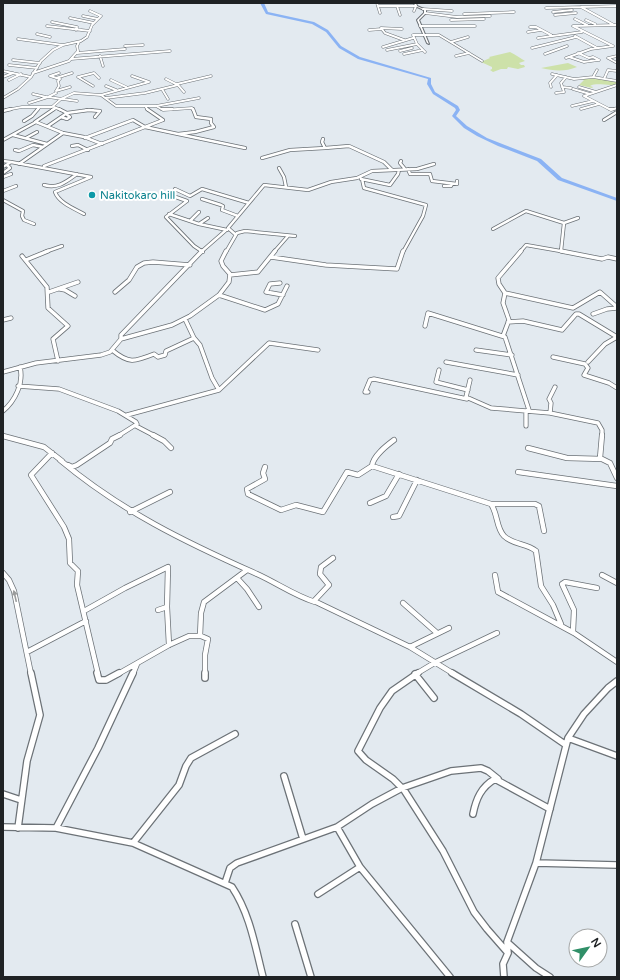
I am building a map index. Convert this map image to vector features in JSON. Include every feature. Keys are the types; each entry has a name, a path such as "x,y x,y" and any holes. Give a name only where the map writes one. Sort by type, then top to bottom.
{"street":[{"path":"377,3 380,13"},
{"path":"379,6 389,4 397,6 415,5 423,9 452,11"},
{"path":"414,11 415,5"},
{"path":"397,6 400,14"},
{"path":"546,8 617,6"},
{"path":"555,15 576,13 568,7"},
{"path":"581,7 616,25"},
{"path":"423,9 425,10 425,13"},
{"path":"553,12 572,10"},
{"path":"3,98 18,89 31,77 40,63 53,50 63,45 79,42 87,37 94,23 101,16 90,11"},
{"path":"484,19 451,20 463,14 514,12"},
{"path":"428,43 418,18 425,13 457,17 490,16"},
{"path":"83,16 98,19"},
{"path":"70,18 94,23"},
{"path":"575,19 588,26"},
{"path":"586,20 597,26"},
{"path":"52,22 77,27 76,30"},
{"path":"582,32 573,26 616,25"},
{"path":"47,26 90,31"},
{"path":"66,29 72,26"},
{"path":"420,26 475,26"},
{"path":"46,30 53,27"},
{"path":"530,27 536,27 552,36"},
{"path":"369,30 390,28 402,29"},
{"path":"382,29 388,34 404,40"},
{"path":"537,34 532,32 541,30"},
{"path":"538,38 582,32 590,34 613,46 578,53 568,58 588,62 599,60 593,57 589,58 578,53"},
{"path":"388,34 396,33"},
{"path":"569,33 598,48"},
{"path":"37,34 50,36 45,41"},
{"path":"383,46 413,38 412,35 439,35 482,61"},
{"path":"22,36 18,39 41,42 45,41 63,45"},
{"path":"451,42 468,37"},
{"path":"532,48 576,37"},
{"path":"404,54 424,51 413,38"},
{"path":"387,41 393,44"},
{"path":"71,59 76,53 79,42"},
{"path":"545,54 567,46 558,42"},
{"path":"387,50 417,44"},
{"path":"76,53 143,45"},
{"path":"400,51 412,48 408,46"},
{"path":"125,47 138,48"},
{"path":"125,47 127,58"},
{"path":"608,49 617,48"},
{"path":"33,72 71,59 170,51"},
{"path":"456,56 470,53"},
{"path":"130,54 132,58"},
{"path":"100,56 104,66"},
{"path":"617,56 608,58 617,63"},
{"path":"13,60 40,63"},
{"path":"588,62 594,66"},
{"path":"5,67 20,66 37,68"},
{"path":"5,67 20,66"},
{"path":"5,67 13,73"},
{"path":"593,77 597,70"},
{"path":"604,79 608,70 617,71"},
{"path":"56,78 72,72"},
{"path":"3,77 13,73 31,77"},
{"path":"57,92 58,81 60,79 50,76 59,73"},
{"path":"93,86 78,78 94,73 99,78"},
{"path":"9,80 21,74"},
{"path":"552,74 574,79 593,77 616,81 617,77"},
{"path":"551,87 550,83 557,75"},
{"path":"3,140 35,122 55,107 61,99 67,95 74,93 101,95 149,82 132,76"},
{"path":"106,98 150,92 211,76"},
{"path":"556,93 564,92 561,83 566,77"},
{"path":"166,79 178,84 184,93"},
{"path":"111,80 126,87"},
{"path":"144,84 150,92"},
{"path":"617,85 584,96 611,110 617,110"},
{"path":"106,86 116,90"},
{"path":"29,103 48,97 70,87"},
{"path":"562,87 572,88 591,94"},
{"path":"579,87 596,92"},
{"path":"162,89 168,99"},
{"path":"57,92 67,95"},
{"path":"33,94 77,101"},
{"path":"101,95 116,106 156,106 199,98"},
{"path":"572,106 594,101"},
{"path":"581,109 600,104"},
{"path":"43,167 163,120 148,110 145,106"},
{"path":"156,106 163,110 192,108 196,117 212,119 211,123 214,127 195,132 178,134"},
{"path":"3,111 22,107 55,107 70,117 61,118 48,126"},
{"path":"24,121 32,116 39,108"},
{"path":"67,114 88,110 100,111 95,117"},
{"path":"604,120 617,110"},
{"path":"85,138 132,120 145,127 245,148"},
{"path":"35,122 63,133 102,144"},
{"path":"25,138 36,132"},
{"path":"19,164 63,133"},
{"path":"12,135 47,144"},
{"path":"323,139 322,142 325,148"},
{"path":"14,150 19,151 32,144 43,147"},
{"path":"72,146 78,145 88,150"},
{"path":"262,158 290,150 349,146 384,162 392,170"},
{"path":"3,161 43,167 91,177 56,191 56,195 65,203 84,214"},
{"path":"401,161 400,163 410,174 430,174 432,181 434,182 457,184 457,181"},
{"path":"3,168 11,162"},
{"path":"3,372 20,367 101,355 112,350 121,339 122,335 203,252 207,246 227,230 264,185 308,190 331,182 357,178 372,171 424,168 434,164"},
{"path":"3,175 12,175 8,170 10,168 7,165"},
{"path":"279,168 284,177 286,187"},
{"path":"3,175 8,170"},
{"path":"357,178 390,185 398,174 399,170"},
{"path":"44,185 51,187 60,186 77,174"},
{"path":"271,257 326,265 361,267 370,266 397,269 403,252 423,216 426,206 364,188 362,179"},
{"path":"444,186 451,186 452,183"},
{"path":"3,191 16,186"},
{"path":"175,188 190,196 202,189 249,203"},
{"path":"170,196 187,201 166,217 194,246 203,252"},
{"path":"202,199 221,205 223,206 222,210 238,216"},
{"path":"3,200 23,211 22,216 24,220 34,224"},
{"path":"493,229 526,211 564,223 578,218"},
{"path":"190,221 199,212"},
{"path":"169,214 199,224 227,230 236,235"},
{"path":"199,224 208,218"},
{"path":"561,251 564,223"},
{"path":"121,339 172,325 185,319 219,295 229,282 230,275 221,262 236,235 245,232 295,236"},
{"path":"230,275 258,272 288,236"},
{"path":"617,259 608,257 602,259 526,245 498,278 499,284 505,293 573,308 600,292 617,308"},
{"path":"26,260 62,246"},
{"path":"22,256 47,287 48,292 46,304 48,308 68,326 53,339 58,361"},
{"path":"114,292 129,280 137,267 144,263 153,262 190,265"},
{"path":"48,292 78,282"},
{"path":"280,283 270,284 266,292 283,295"},
{"path":"219,295 265,310 278,304 288,286"},
{"path":"60,289 65,290 75,296"},
{"path":"503,336 509,317 503,303 505,293"},
{"path":"593,314 607,309 617,308"},
{"path":"425,326 428,313 503,336 506,339 512,355 529,410"},
{"path":"508,322 523,321 562,330 576,314 579,314 617,337"},
{"path":"3,320 11,318"},
{"path":"185,319 194,338 200,345 218,390"},
{"path":"588,362 595,353 612,339 617,337"},
{"path":"112,350 123,360 135,360 154,354 158,357 165,355 166,351 194,338"},
{"path":"127,415 218,390 269,343 318,350"},
{"path":"476,350 512,355"},
{"path":"553,357 585,364 588,368 584,375 609,383 617,388"},
{"path":"446,362 518,375"},
{"path":"3,411 12,403 21,376 20,367"},
{"path":"439,370 436,382 468,390"},
{"path":"368,392 365,392 370,380 374,379 467,399 491,408 529,410 550,413 599,424 602,438 600,458"},
{"path":"467,399 466,397 470,380"},
{"path":"18,386 59,389 78,395 127,415 136,422 136,426 164,441 171,448"},
{"path":"550,413 551,403 549,398 555,387"},
{"path":"526,426 526,411 529,410"},
{"path":"60,460 70,467 77,465 110,443 112,439 119,437 125,433 125,431 136,426"},
{"path":"3,436 38,445 52,453 83,480 130,512 179,539 274,581 305,600 315,602 410,647 527,718 566,745"},
{"path":"265,467 263,473 265,479 248,490 248,494 281,510 296,505 323,512 347,472 358,475 372,466 372,463 382,450 394,440"},
{"path":"528,448 567,458 583,460 600,458 610,463 617,478"},
{"path":"52,453 31,475 54,510 68,536 70,563 78,572 77,585 99,680 106,680 169,645 189,636 200,636 206,638 209,642 205,655 205,678"},
{"path":"372,466 491,504 535,504 539,506 544,531"},
{"path":"518,472 617,486"},
{"path":"370,503 386,496 399,474"},
{"path":"393,517 399,516 417,480"},
{"path":"130,512 170,492"},
{"path":"491,504 494,508 498,523 504,536 536,551 541,586 553,605 561,624"},
{"path":"315,602 313,600 329,585 320,574 320,568 333,558"},
{"path":"84,611 125,588 168,567 166,607 169,645"},
{"path":"200,636 201,613 204,602 248,570"},
{"path":"3,573 9,580 14,591 40,715 27,762 18,828"},
{"path":"495,575 498,592 573,631 617,662"},
{"path":"602,575 617,583"},
{"path":"237,578 247,589 259,607"},
{"path":"573,631 574,610 562,584 565,582 597,588"},
{"path":"403,603 437,633"},
{"path":"158,610 166,607"},
{"path":"27,652 86,621"},
{"path":"410,647 449,628"},
{"path":"497,633 436,662 415,674 392,691 386,698 358,751 366,761 388,774 402,788 444,852 459,885 475,914 508,953"},
{"path":"56,828 98,748 137,664"},
{"path":"415,674 434,698"},
{"path":"504,977 503,964 508,953 507,942 536,862 568,738 584,714 608,688 617,681"},
{"path":"133,843 179,785 186,766 191,758 235,734"},
{"path":"568,738 617,756"},
{"path":"225,883 230,868 237,863 337,827 372,804 402,788 451,771 481,768 550,809"},
{"path":"284,776 303,839"},
{"path":"473,814 477,797 482,789 492,780 498,779"},
{"path":"3,794 21,800"},
{"path":"3,827 56,828 133,843 232,887 237,894 247,918 263,977"},
{"path":"337,827 360,867 450,977"},
{"path":"536,862 617,865"},
{"path":"318,894 360,867"},
{"path":"295,924 311,977"},
{"path":"507,942 536,968 550,977"}],"green space":[{"path":"510,52 525,61 519,63 525,67 518,69 508,67 507,69 501,69 493,72 490,70 492,67 481,62 490,58 489,57"},
{"path":"568,63 577,67 568,70 550,70 541,68"},
{"path":"591,76 617,81 617,84 600,84 590,86 593,87 592,88 579,85 584,80 582,79"}],"waterway":[{"path":"262,3 267,13 313,23 327,31 340,47 359,58 430,79 429,84 434,93 457,107 458,110 454,116 471,131 511,150 539,160 560,179 617,200"}],"place":[{"name":"Nakitokaro hill","path":"92,195"}]}
